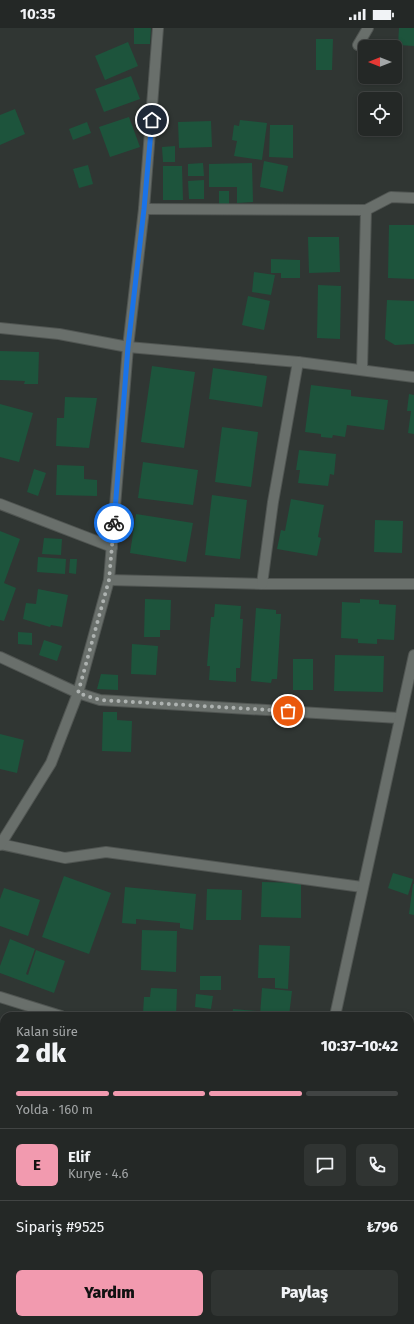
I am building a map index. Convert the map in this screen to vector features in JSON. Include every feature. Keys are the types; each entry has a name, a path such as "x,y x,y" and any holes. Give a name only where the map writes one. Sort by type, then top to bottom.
{"street":[{"path":"158,28 144,209 128,347 109,580 78,693 51,763 0,845 65,858 106,852 362,887"},
{"path":"361,40 368,28"},
{"path":"144,209 366,210 391,197 414,198"},
{"path":"362,370 366,210"},
{"path":"0,328 59,334 128,347 298,362 414,377"},
{"path":"262,584 274,502 298,362"},
{"path":"0,504 112,547"},
{"path":"109,580 262,584 414,584"},
{"path":"336,1012 414,655"},
{"path":"0,657 78,693 100,700 399,718"},
{"path":"0,997 48,1012"}],"building":[{"path":"134,28 151,28 150,44 134,44"},
{"path":"399,28 414,28 414,46 402,45 402,40 398,40"},
{"path":"316,39 333,39 332,70 316,70"},
{"path":"128,42 138,66 105,80 95,56"},
{"path":"131,76 140,99 104,112 95,89"},
{"path":"15,109 25,134 0,145 0,115"},
{"path":"129,117 140,147 110,157 99,127"},
{"path":"240,120 267,123 262,160 234,156 237,141 232,140 234,125 239,126"},
{"path":"211,121 212,147 179,148 178,122"},
{"path":"87,122 91,133 73,140 69,129"},
{"path":"270,125 293,125 293,158 269,157"},
{"path":"175,146 175,162 163,162 162,147"},
{"path":"264,161 288,166 283,192 260,187"},
{"path":"203,163 204,176 188,176 188,164"},
{"path":"252,163 253,202 237,203 237,187 209,187 209,164"},
{"path":"88,165 93,184 79,188 73,169"},
{"path":"163,166 182,166 183,200 163,200"},
{"path":"204,180 204,199 189,199 188,181"},
{"path":"219,191 229,191 229,204 219,204"},
{"path":"389,225 414,225 414,279 388,278"},
{"path":"308,237 339,237 340,272 309,273"},
{"path":"271,259 300,260 300,278 281,278 281,273 271,273"},
{"path":"254,272 275,275 271,295 252,292"},
{"path":"318,285 341,286 340,339 317,338"},
{"path":"248,296 270,301 264,330 242,325"},
{"path":"387,300 414,301 414,344 395,345 385,339"},
{"path":"0,351 39,352 38,384 24,384 25,381 0,380"},
{"path":"152,366 195,372 184,448 141,442"},
{"path":"213,368 267,376 262,407 209,399"},
{"path":"311,385 351,390 351,396 388,400 384,430 347,425 345,437 333,435 332,438 321,437 321,434 305,432"},
{"path":"409,394 414,395 414,434 408,433 411,411 407,411"},
{"path":"65,397 97,398 89,448 56,446 57,418 64,418"},
{"path":"0,404 33,413 19,462 0,457"},
{"path":"222,427 258,432 251,487 215,482"},
{"path":"299,450 336,454 334,475 330,474 328,486 298,483 300,470 296,470"},
{"path":"143,462 198,470 193,505 138,498"},
{"path":"57,465 84,466 84,479 97,480 97,496 56,495"},
{"path":"34,469 46,473 38,496 27,492"},
{"path":"212,495 247,500 240,559 205,555"},
{"path":"291,499 324,505 318,537 321,538 317,556 277,549 281,530 285,531"},
{"path":"136,514 193,523 186,562 130,553"},
{"path":"375,520 403,521 402,553 374,552"},
{"path":"0,531 20,539 4,583 16,588 4,621 0,620"},
{"path":"44,538 62,539 61,555 42,554"},
{"path":"38,557 66,559 65,574 37,572"},
{"path":"70,559 77,559 76,574 69,573"},
{"path":"38,589 68,595 62,627 51,625 50,627 23,619 26,603 36,604"},
{"path":"145,599 171,600 170,630 160,630 160,637 144,637"},
{"path":"360,599 379,600 379,604 396,605 394,640 377,639 377,644 358,643 358,639 341,638 342,602 360,603"},
{"path":"215,604 241,606 240,619 243,619 240,668 236,668 236,682 209,680 210,666 207,666 211,617 214,617"},
{"path":"256,608 276,610 276,614 281,614 277,679 272,679 271,683 251,681"},
{"path":"18,632 32,633 32,645 18,644"},
{"path":"44,640 62,646 57,661 39,655"},
{"path":"132,644 158,646 156,675 131,674"},
{"path":"335,655 384,656 383,692 334,691"},
{"path":"293,659 313,659 313,690 293,690"},
{"path":"101,674 118,675 118,690 97,689"},
{"path":"103,712 117,712 117,720 132,721 131,752 102,751"},
{"path":"0,734 24,740 17,773 0,769"},
{"path":"393,873 413,879 408,895 388,888"},
{"path":"64,876 111,893 89,954 42,937"},
{"path":"262,882 301,883 301,918 261,917"},
{"path":"414,884 414,915 409,914"},
{"path":"125,887 196,894 193,930 180,928 180,923 136,919 136,924 122,923"},
{"path":"4,888 40,900 28,936 0,926 0,899"},
{"path":"207,889 242,890 241,920 206,920"},
{"path":"142,930 177,931 176,972 141,970"},
{"path":"10,939 35,949 26,974 28,975 36,950 65,961 54,993 0,973 0,966"},
{"path":"259,945 290,946 288,989 275,988 275,978 258,978"},
{"path":"200,976 221,976 221,990 200,990"},
{"path":"151,988 177,989 176,1012 143,1012 144,997 150,997"},
{"path":"262,988 292,991 289,1012 260,1012"},
{"path":"196,994 213,996 211,1009 195,1007"},
{"path":"233,1009 257,1011 257,1012 233,1012"}],"way so far":[{"path":"114,523 109,580 78,693 100,700 288,711"}],"route":[{"path":"114,523 128,347 144,209 152,120"}]}
